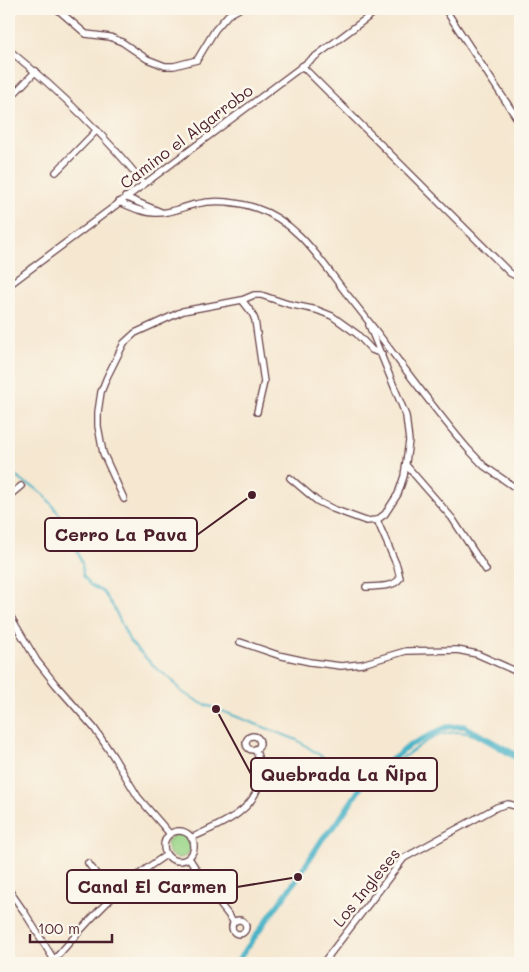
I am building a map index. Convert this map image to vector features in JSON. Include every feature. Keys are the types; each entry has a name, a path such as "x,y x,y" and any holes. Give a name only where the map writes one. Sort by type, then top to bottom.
{"street":[{"path":"57,9 86,34 110,37 122,42 147,59 165,66 174,66 197,60 215,30 228,15 239,9"},
{"name":"Camino el Algarrobo","path":"9,285 379,9"},
{"path":"446,9 520,122"},
{"path":"9,50 36,71 97,130 144,184"},
{"path":"302,66 510,273 520,278"},
{"path":"9,99 36,71"},
{"path":"56,172 97,130"},
{"path":"126,197 163,213"},
{"path":"119,202 143,211 163,213 200,203 219,202 250,206 274,215 284,222 297,233 366,316 468,449 484,466 520,491"},
{"path":"124,499 103,453 98,432 98,412 104,384 124,343 135,332 176,313 261,295 288,304 317,310 344,324 362,338 372,350 382,354"},
{"path":"242,300 255,320 264,378 263,390 256,412"},
{"path":"290,478 317,501 333,510 366,521 377,520 385,514 398,494 404,476 409,441 406,416 366,316"},
{"path":"406,465 452,518 486,570"},
{"path":"9,496 21,486"},
{"path":"366,587 393,584 400,578 397,566 377,520"},
{"path":"9,614 37,661 94,728 138,797 170,834"},
{"path":"240,642 286,658 341,666 366,663 406,650 457,650 477,654 520,673"},
{"path":"191,838 237,815 250,801 257,790 260,777 260,761 255,749"},
{"name":"Los Ingleses","path":"323,963 404,858 497,807 508,804 520,807"},
{"path":"176,831 183,832 191,838 194,848 189,858 175,861 166,855 165,839 170,834 176,831"},
{"path":"9,890 55,962 82,928 113,896 166,855"},
{"path":"189,858 219,904 234,922"},
{"path":"88,863 113,896"}],"green space":[{"path":"174,834 184,834 191,841 191,851 184,858 174,858 167,851 167,841"}],"waterway":[{"path":"9,472 44,495 66,523 82,563 83,575 90,585 103,592 114,608 130,642 156,668 171,679 182,692 201,703 297,740 362,783 370,784 405,756 431,739 459,732 473,735 520,762"},
{"path":"236,963 298,877 323,838 337,823 369,775 410,745 447,727 464,726 520,757"}],"place":[{"name":"Cerro La Pava","path":"252,495"},
{"name":"Quebrada La Ñipa","path":"216,709"},
{"name":"Canal El Carmen","path":"298,877"}]}
